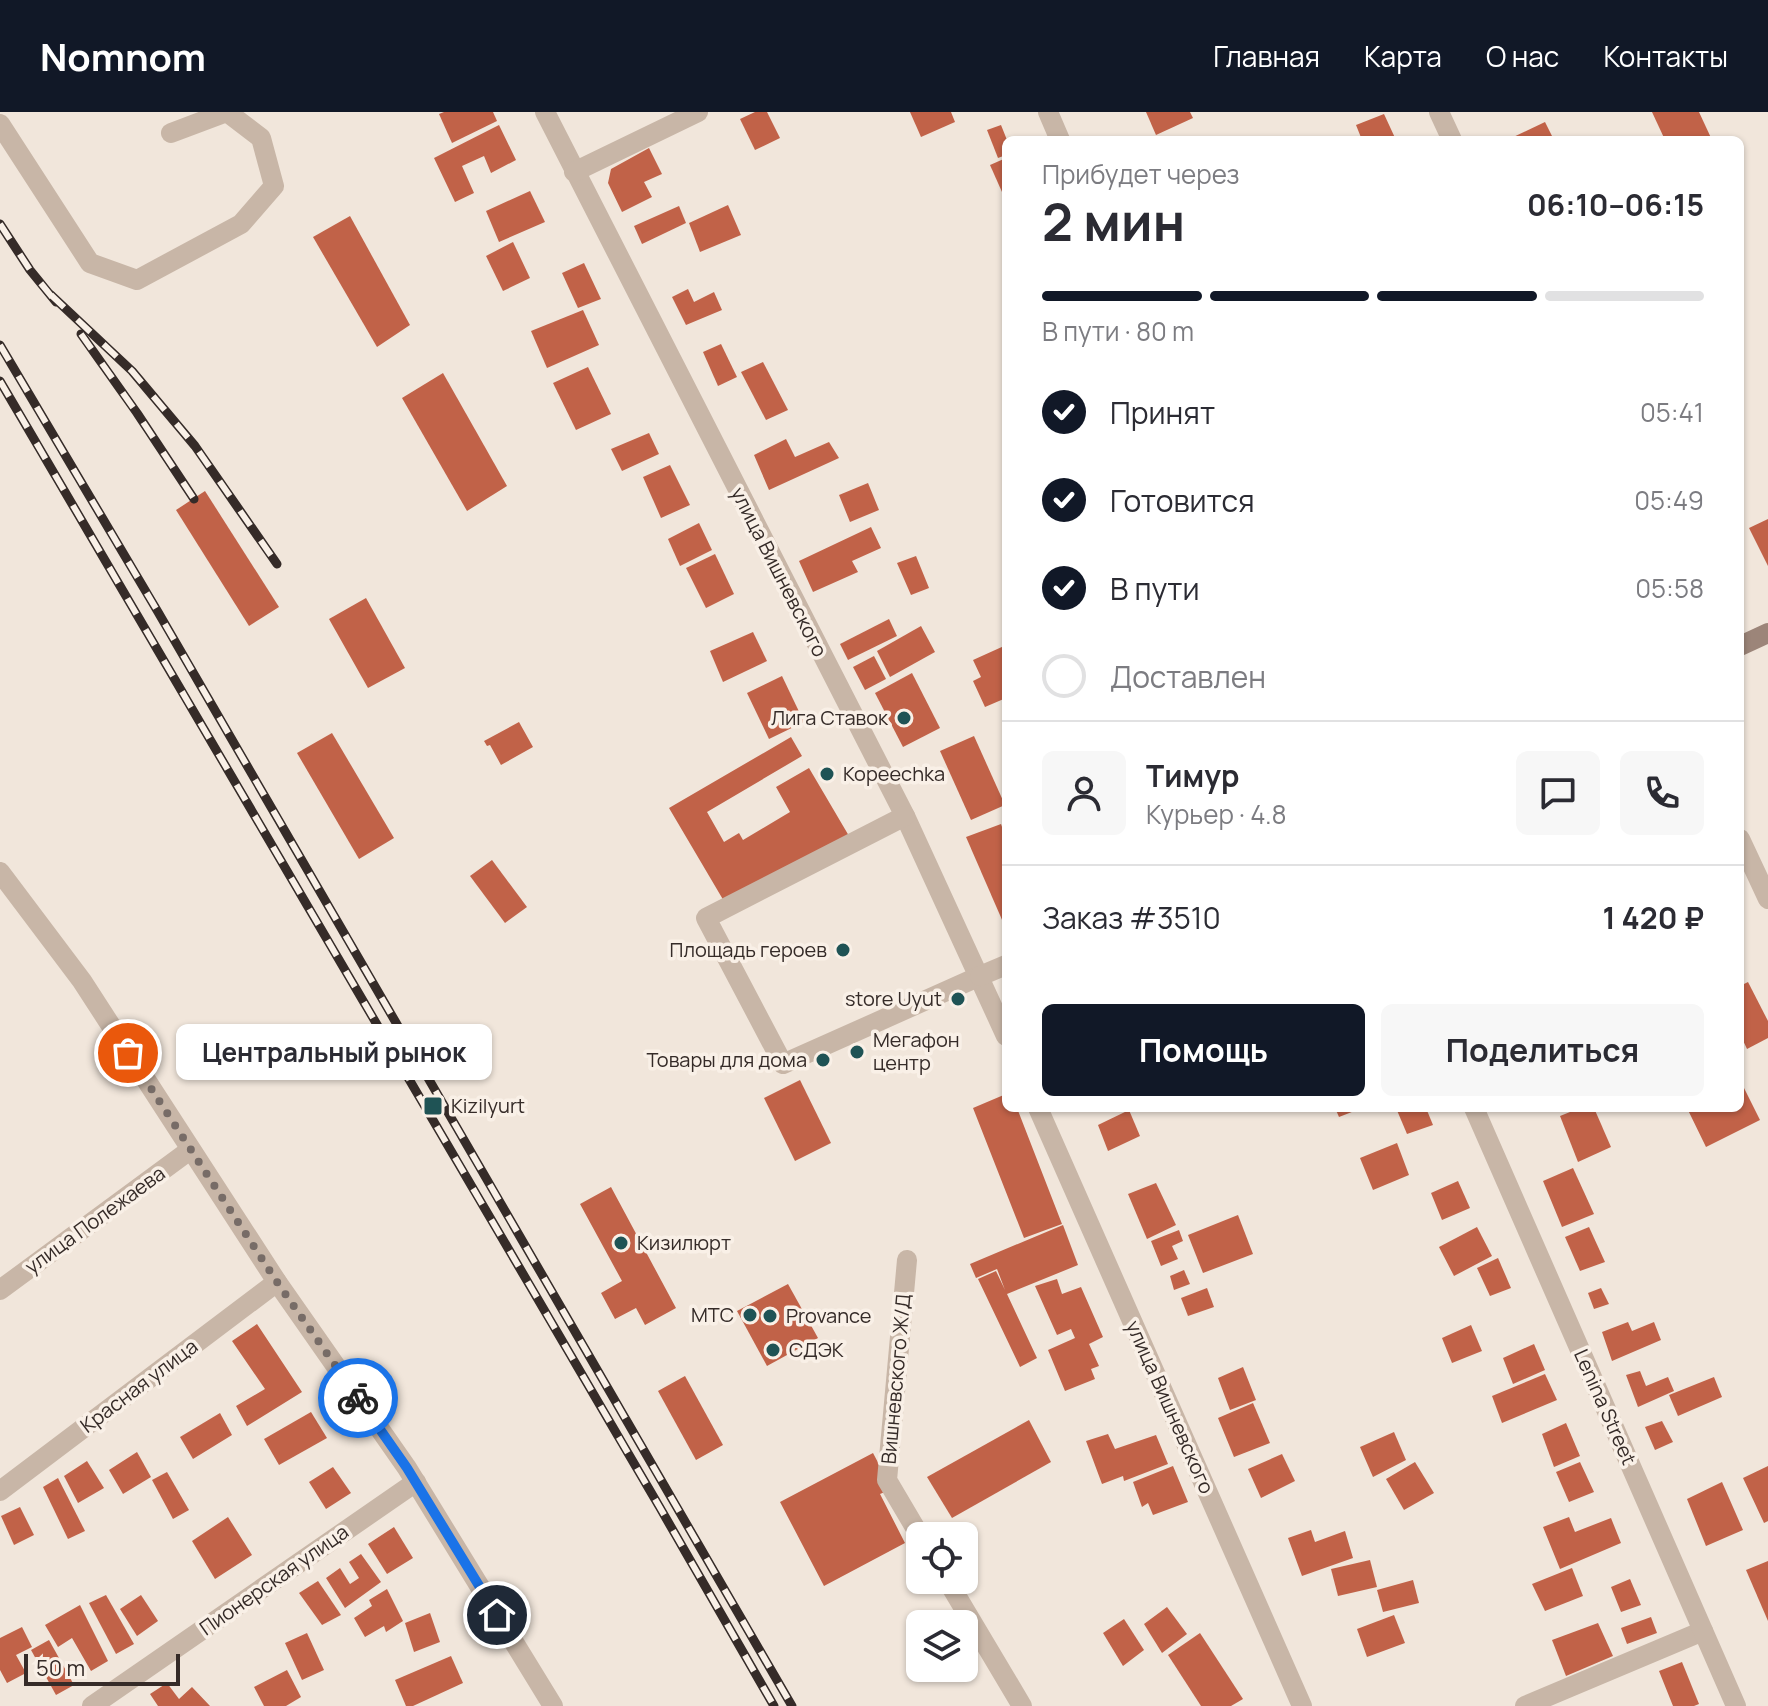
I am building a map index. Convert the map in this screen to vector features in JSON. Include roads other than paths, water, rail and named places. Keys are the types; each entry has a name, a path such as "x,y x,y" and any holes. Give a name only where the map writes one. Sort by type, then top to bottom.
{"main road":[{"path":"1744,644 1768,633"}],"street":[{"path":"0,124 90,263 137,280 241,224 274,186 261,138 227,112 171,133"},
{"name":"улица Вишневского","path":"545,112 905,816 1002,1027"},
{"path":"574,172 698,112"},
{"path":"1048,112 1058,136"},
{"path":"1439,112 1450,136"},
{"path":"905,816 706,918 783,1064 1002,967"},
{"path":"1744,848 1768,899"},
{"path":"0,872 82,981 277,1282 416,1482 553,1706"},
{"name":"улица Вишневского","path":"1040,1112 1302,1706"},
{"name":"Lenina Street","path":"1476,1112 1736,1706"},
{"name":"улица Полежаева","path":"0,1290 190,1150"},
{"name":"Вишневского Ж/Д","path":"907,1260 887,1480 912,1522"},
{"name":"Красная улица","path":"0,1491 277,1282"},
{"name":"Пионерская улица","path":"92,1706 416,1482"},
{"path":"955,1594 1022,1706"},
{"path":"1525,1706 1703,1631"}],"railway":[{"path":"0,224 30,270 56,302"},
{"path":"51,295 132,371 195,446 277,564"},
{"path":"81,334 194,499"},
{"path":"0,345 792,1706"},
{"path":"0,381 774,1706"}],"place":[{"name":"Лига Ставок","path":"904,718"},
{"name":"Kopeechka","path":"827,774"},
{"name":"Площадь героев","path":"843,950"},
{"name":"store Uyut","path":"958,999"},
{"name":"Мегафон центр","path":"857,1052"},
{"name":"Центральный рынок","path":"128,1053"},
{"name":"Товары для дома","path":"823,1060"},
{"name":"Kizilyurt","path":"433,1106"},
{"name":"Кизилюрт","path":"621,1243"},
{"name":"МТС","path":"750,1315"},
{"name":"Provance","path":"770,1316"},
{"name":"СДЭК","path":"773,1350"}]}
